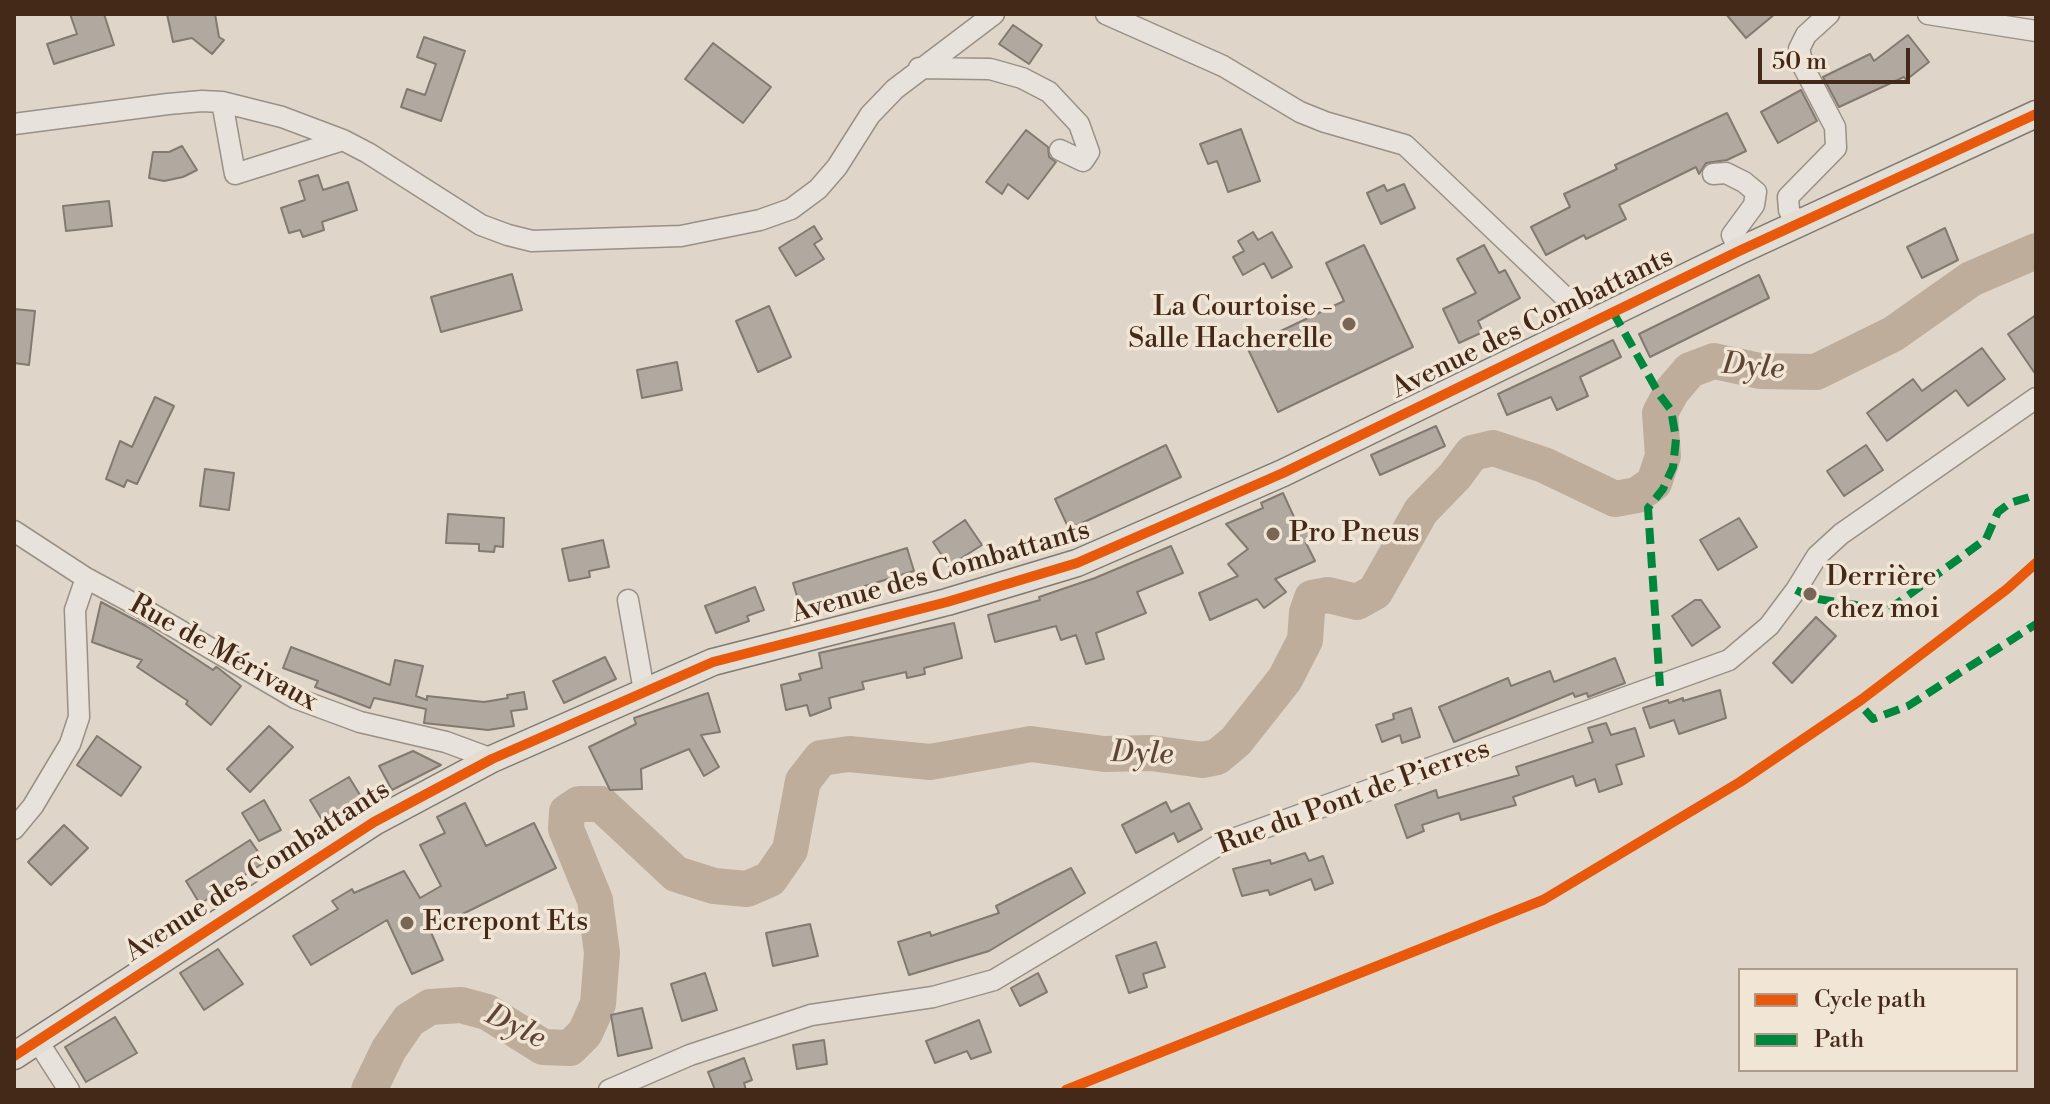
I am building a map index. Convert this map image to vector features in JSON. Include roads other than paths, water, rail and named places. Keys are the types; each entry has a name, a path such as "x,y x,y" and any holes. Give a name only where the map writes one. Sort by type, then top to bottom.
{"main road":[{"name":"Avenue des Combattants","path":"14,1056 374,822 492,759 713,662 947,602 1077,563 1283,473 1739,251 2036,114"}],"street":[{"path":"14,124 168,104 222,102 282,117 343,140 481,225 508,235 532,241 681,236 760,220 791,209 818,189 837,167 870,115 919,68 994,14"},
{"path":"1106,14 1223,66 1300,112 1405,145 1556,288 1588,324"},
{"path":"1797,226 1789,210 1788,197 1836,148 1835,127 1804,68 1799,49 1806,35 1829,14"},
{"path":"1928,14 2036,31"},
{"path":"919,68 990,69 1022,78 1049,92 1079,124 1089,152 1083,161 1060,150"},
{"path":"222,102 235,174 343,140"},
{"path":"1713,174 1726,173 1756,192 1754,205 1732,235 1739,251"},
{"name":"Rue du Pont de Pierres","path":"609,1090 690,1055 811,1015 933,997 994,980 1222,843 1729,660 1769,626 1817,556 1841,534 2036,398"},
{"name":"Rue de Mérivaux","path":"14,531 86,578 295,698 349,719 446,742 492,759"},
{"path":"14,829 33,806 70,744 79,717 75,610 86,578"},
{"path":"628,600 644,691"},
{"path":"37,1040 69,1090"}],"waterway":[{"name":"Dyle","path":"369,1090 389,1049 409,1020 430,1007 461,1005 487,1012 543,1047 570,1048 585,1033 598,1004 602,953 595,900 566,829 567,812 579,804 601,804 676,874 714,886 747,889 770,879 790,850 803,781 821,758 849,754 930,762 1031,744 1104,754 1151,753 1202,760 1217,757 1236,741 1285,679 1305,640 1307,612 1312,598 1328,595 1357,602 1375,592 1421,511 1455,476 1472,453 1493,448 1544,465 1615,499 1637,495 1654,483 1663,456 1660,413 1672,391 1690,370 1714,361 1760,371 1816,372 1893,334 1971,279 2036,251"}],"place":[{"name":"La Courtoise - Salle Hacherelle","path":"1349,324"},
{"name":"Pro Pneus","path":"1273,534"},
{"name":"Derrière chez moi","path":"1810,594"},
{"name":"Ecrepont Ets","path":"407,923"}]}
